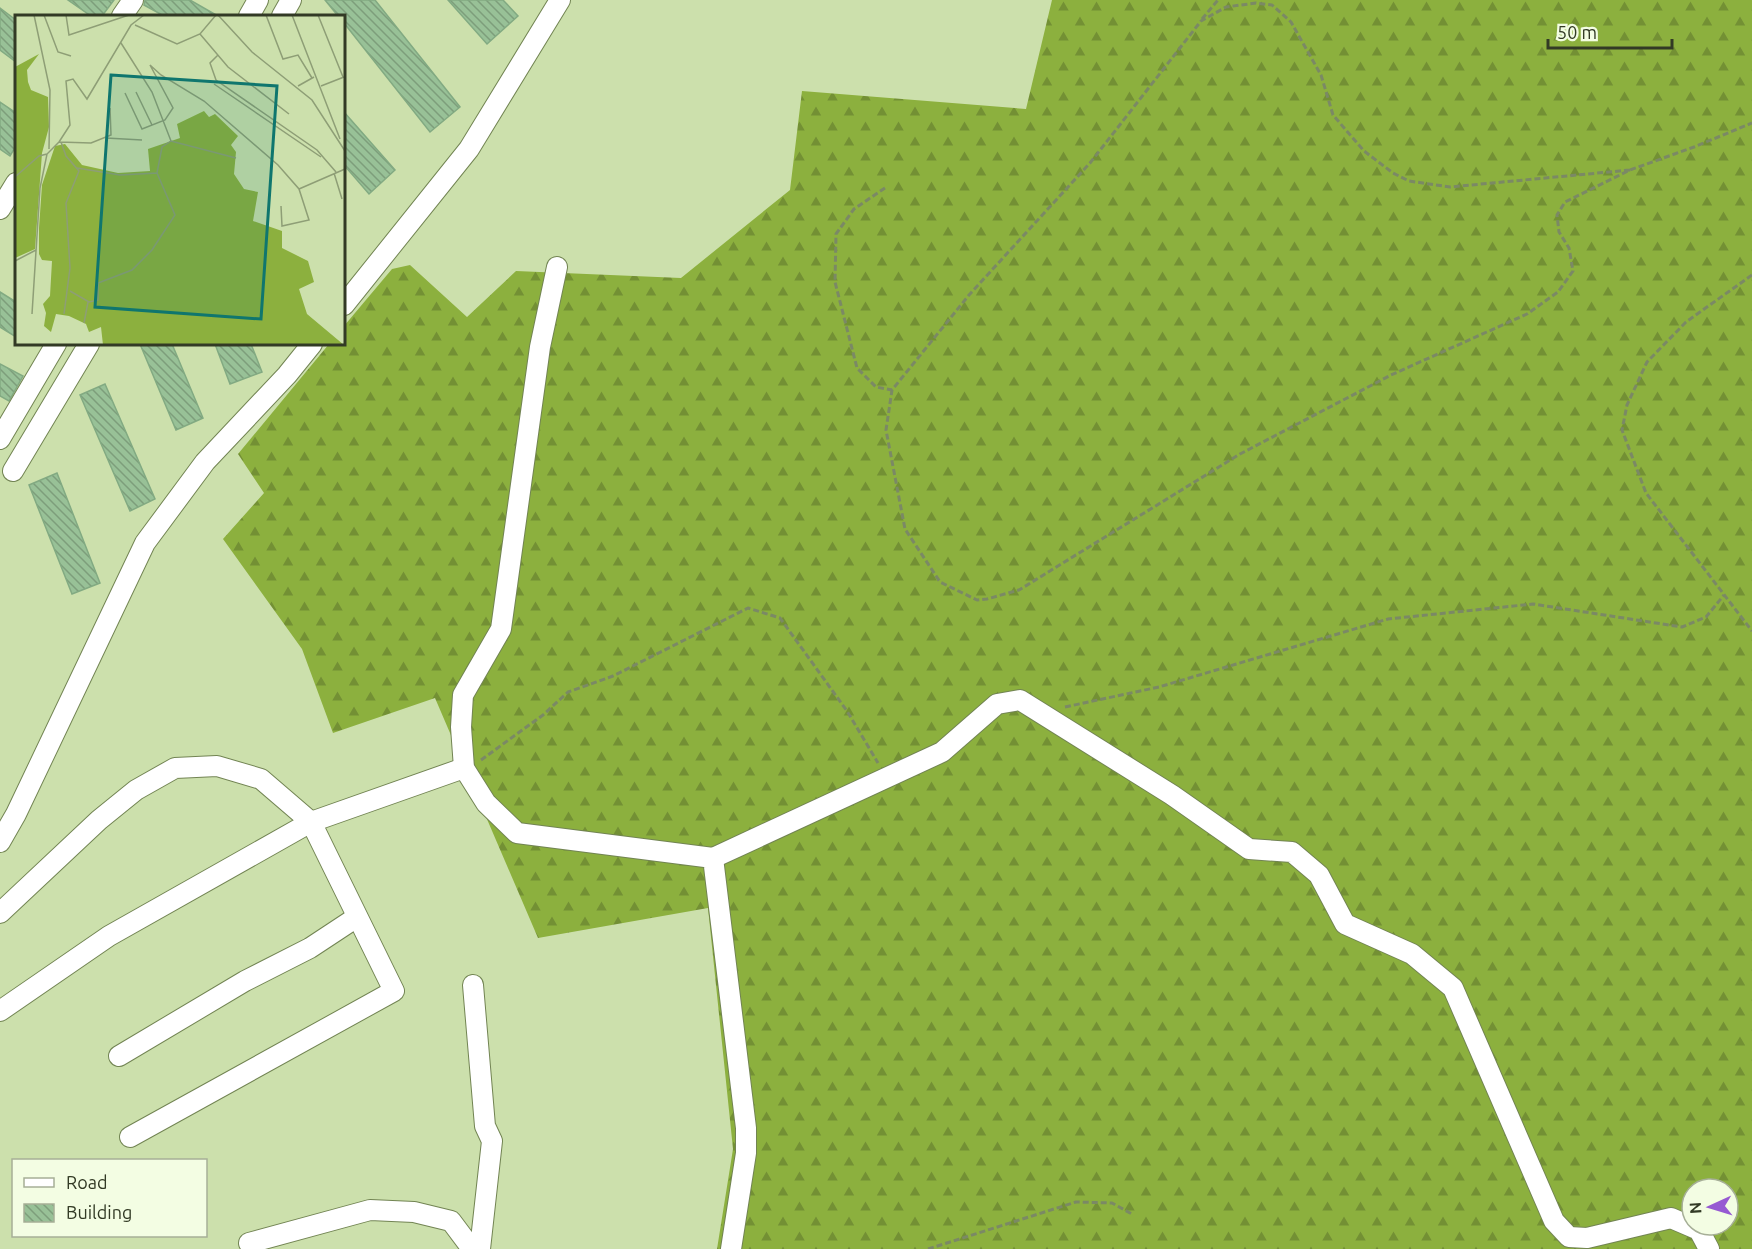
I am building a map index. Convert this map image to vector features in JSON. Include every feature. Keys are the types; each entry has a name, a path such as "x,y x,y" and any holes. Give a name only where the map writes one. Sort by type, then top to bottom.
{"street":[{"path":"123,15 133,0"},
{"path":"250,15 258,0"},
{"path":"283,15 291,0"},
{"path":"345,304 468,149 560,0"},
{"path":"0,209 15,185"},
{"path":"557,267 540,347 501,628 463,695 461,727 464,768 486,803 517,833 713,858 942,752 997,704 1020,700 1172,795 1249,849 1292,852 1319,875 1345,924 1412,954 1453,988 1554,1221 1569,1237 1587,1238 1671,1218 1699,1230 1709,1249"},
{"path":"0,439 55,345"},
{"path":"13,471 87,345"},
{"path":"0,842 21,803 145,543 205,462 287,375 311,345"},
{"path":"0,912 99,820 136,790 176,768 217,766 261,779 311,822 394,991 130,1137"},
{"path":"0,1011 109,936 311,822 464,768"},
{"path":"713,858 746,1128 746,1153 731,1249"},
{"path":"119,1056 245,981 310,948 357,917"},
{"path":"473,985 485,1126 492,1141 480,1249"},
{"path":"249,1243 370,1210 414,1212 451,1221 472,1249"}],"path":[{"path":"1218,0 1090,163 969,295 891,390 886,430 905,529 940,582 977,600 1019,590 1240,454 1391,375 1527,314 1558,292 1573,270 1569,248 1559,232 1557,215 1565,202 1630,170 1752,123"},
{"path":"1201,21 1226,7 1256,3 1272,5 1291,22 1321,75 1334,115 1364,151 1393,173 1409,180 1450,187 1630,170"},
{"path":"885,188 854,209 836,234 835,282 857,368 876,387 891,390"},
{"path":"1752,274 1686,322 1647,362 1627,405 1622,430 1646,493 1752,632"},
{"path":"1040,712 1159,687 1388,619 1533,604 1682,627 1706,617 1724,596"},
{"path":"464,768 485,758 543,715 568,692 613,676 748,608 780,618 847,711 886,777"},
{"path":"928,1249 1076,1202 1112,1203 1132,1214"}],"green space":[{"path":"1052,0 1752,0 1752,1249 717,1249 733,1149 708,908 538,938 435,698 333,733 302,649 223,539 264,493 238,454 328,345 345,345 345,325 392,269 410,265 467,317 516,271 681,278 790,190 802,91 1026,109"}],"building":[{"path":"68,0 114,0 103,15 90,15"},
{"path":"145,0 190,0 216,15 162,15 144,5"},
{"path":"325,0 375,0 460,107 430,132 345,24 345,15 337,15"},
{"path":"448,0 503,0 518,16 487,44"},
{"path":"0,8 15,19 15,61 0,50"},
{"path":"0,102 15,112 15,148 10,156 0,149"},
{"path":"345,113 395,170 369,194 345,166"},
{"path":"0,292 15,301 15,336 0,327"},
{"path":"140,345 172,345 203,418 176,430"},
{"path":"215,345 251,345 262,372 230,384"},
{"path":"0,364 23,376 9,401 0,396"},
{"path":"105,384 155,499 130,511 80,395"},
{"path":"57,473 100,583 72,594 29,485"}]}
